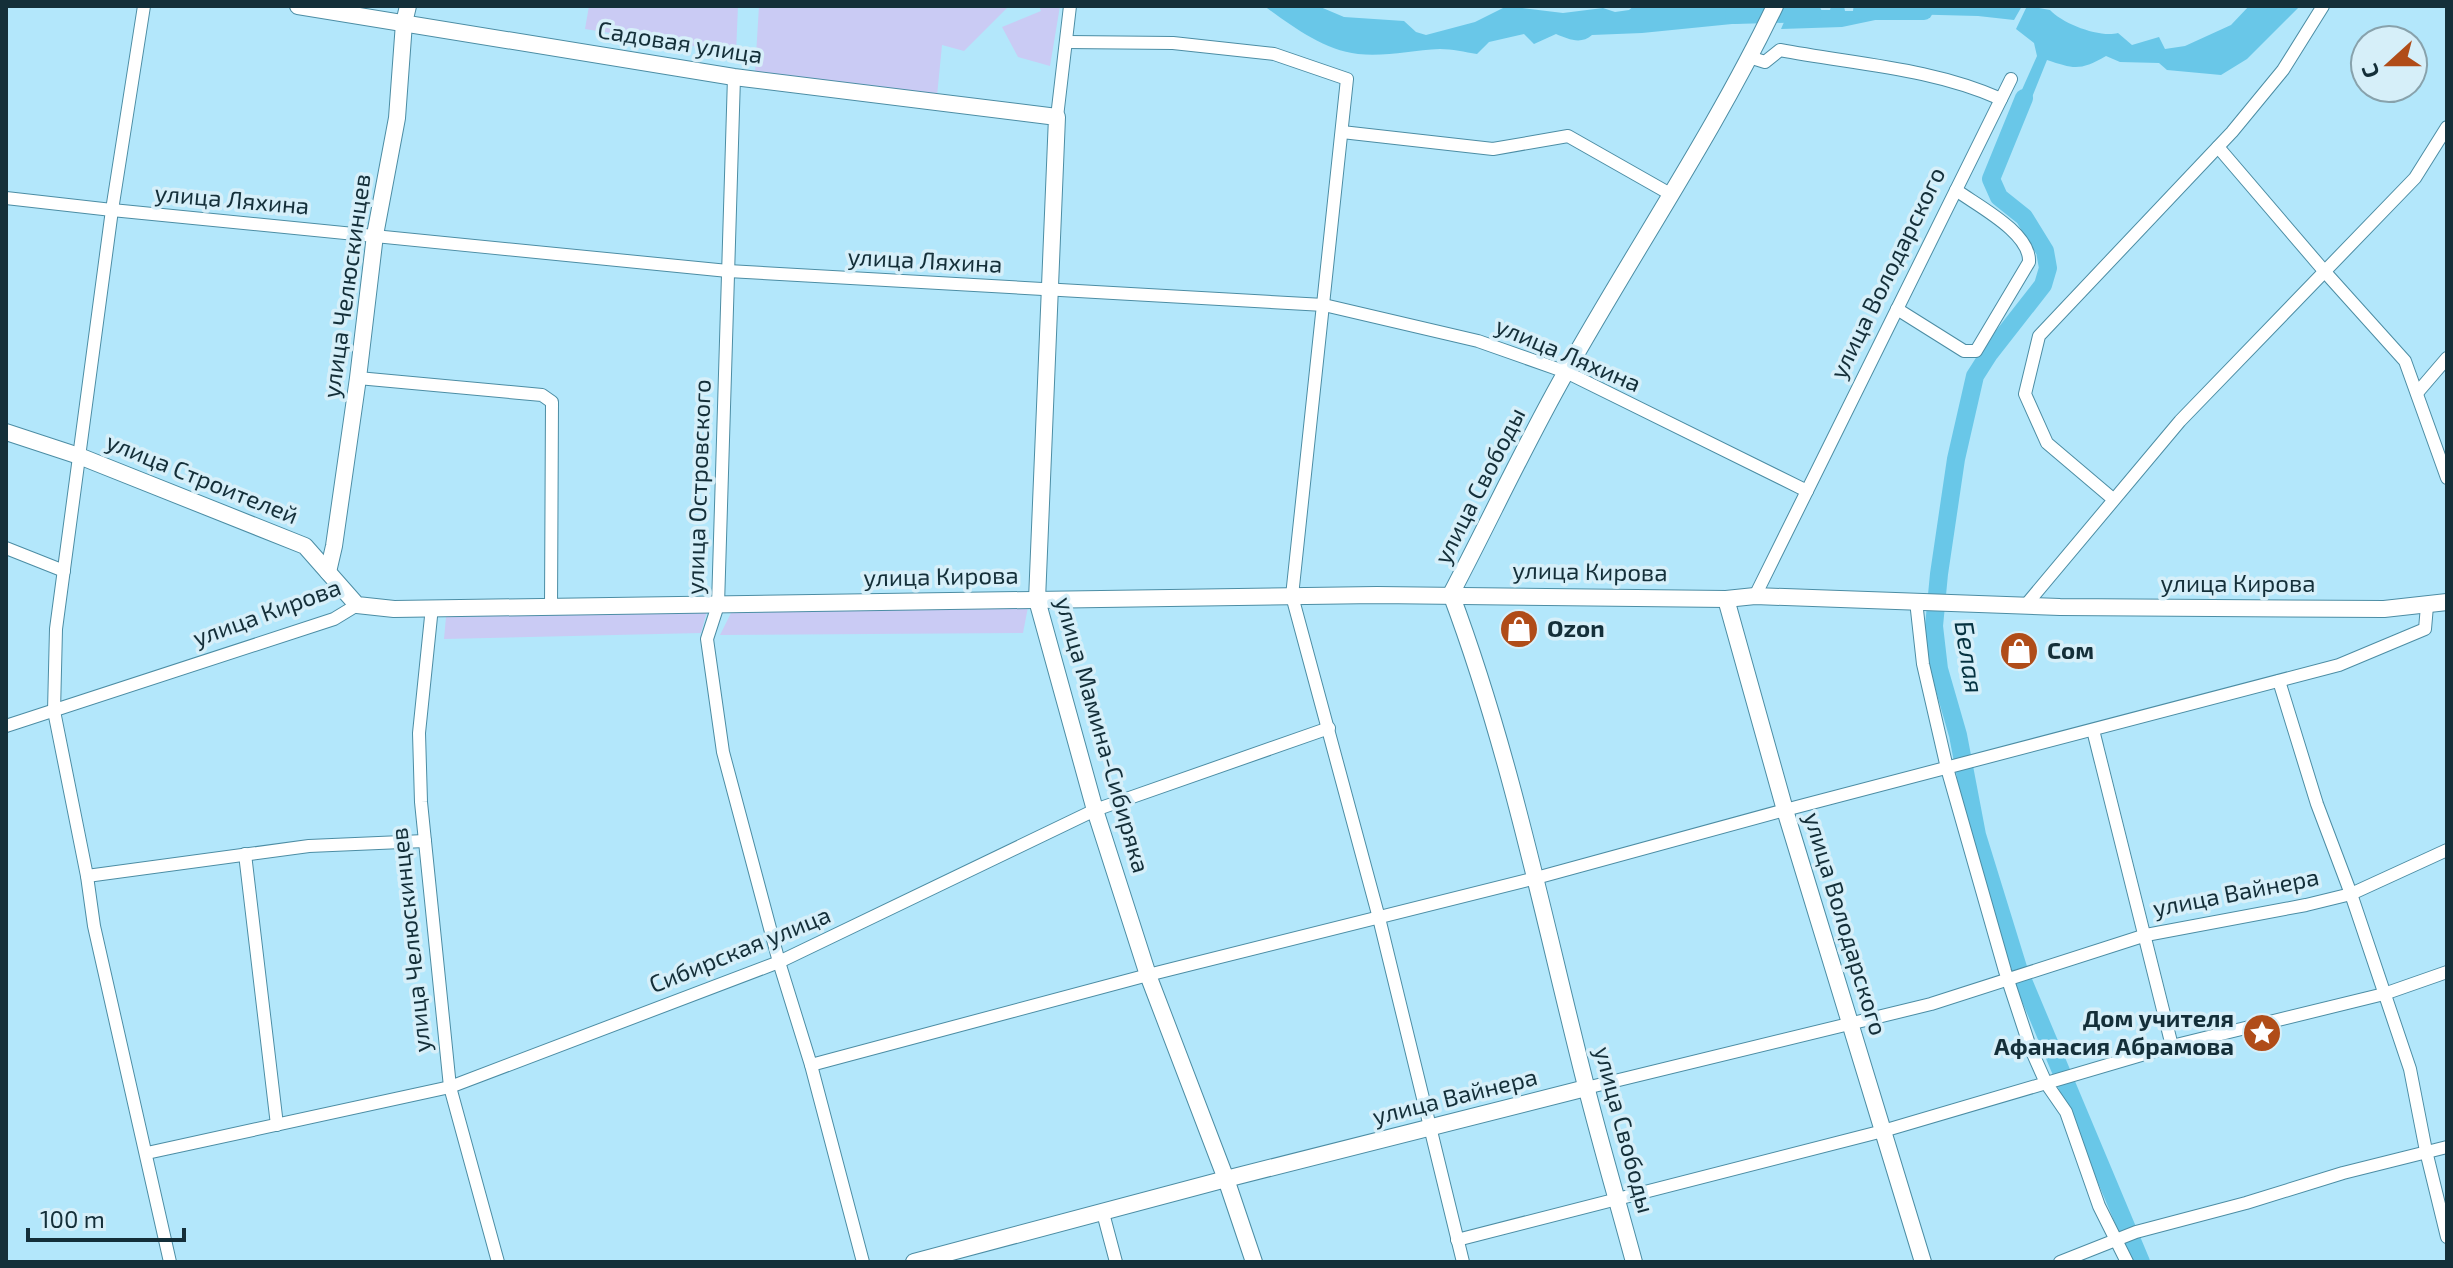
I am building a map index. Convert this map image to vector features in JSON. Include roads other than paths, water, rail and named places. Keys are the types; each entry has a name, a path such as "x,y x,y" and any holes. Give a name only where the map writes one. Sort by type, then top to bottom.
{"main road":[{"name":"Садовая улица","path":"298,6 734,77 1057,117"},
{"name":"улица Челюскинцев","path":"328,572 358,378 375,235 397,118 408,6"},
{"name":"улица Свободы","path":"1634,1262 1586,1088 1536,878 1475,657 1451,594 1566,372 1672,195 1775,6"},
{"name":"улица Мамина-Сибиряка","path":"1057,117 1037,600 1095,810 1148,975 1226,1179 1254,1262"},
{"name":"улица Строителей","path":"6,432 79,456 305,546 357,605"},
{"name":"улица Кирова","path":"357,605 394,609 1451,594 1726,599 1755,596 1981,606 2369,609 2447,602"},
{"name":"улица Володарского","path":"1726,599 1785,810 1923,1262"},
{"name":"улица Вайнера","path":"914,1262 1586,1088"}],"street":[{"path":"144,6 112,210 56,629 54,711 94,926 170,1262"},
{"name":"улица Мамина-Сибиряка","path":"1057,117 1070,6"},
{"path":"2113,499 2047,443 2025,394 2039,336 2218,147 2283,70 2323,6"},
{"path":"1067,42 1173,43 1274,54 1347,79 1292,596 1379,918 1463,1262"},
{"path":"1753,51 1765,62 1780,50 1927,75 1971,86 2001,99"},
{"name":"улица Островского","path":"734,77 718,605 707,639 723,752 863,1262"},
{"name":"улица Володарского","path":"1755,596 2011,79"},
{"path":"2025,606 2180,421 2415,178 2447,127"},
{"path":"1342,132 1493,149 1568,136 1672,195"},
{"path":"2218,147 2405,361 2447,478"},
{"path":"1897,309 1964,351 1976,351 2029,262 2030,254 2018,234 1956,190"},
{"name":"улица Ляхина","path":"6,198 728,271 1324,305 1478,341 1566,372 1807,491"},
{"path":"2417,393 2447,358"},
{"path":"358,378 542,395 552,402 551,607"},
{"path":"6,548 64,571"},
{"path":"1916,601 1923,664 1947,768 2007,978 2030,1047 2046,1083 2066,1112 2099,1206 2127,1262"},
{"name":"улица Кирова","path":"6,726 334,619 357,605"},
{"path":"811,1065 1148,975 1536,878 2339,665 2425,629 2427,606"},
{"name":"улица Челюскинцев","path":"432,607 419,733 421,802 450,1087 498,1262"},
{"path":"2279,681 2317,804 2410,1069 2447,1237"},
{"name":"Сибирская улица","path":"147,1153 450,1087 779,962 1095,810 1329,728"},
{"path":"2093,730 2172,1046"},
{"path":"87,876 309,846 425,841"},
{"name":"улица Вайнера","path":"1586,1088 1931,1004 2146,935 2351,894 2447,850"},
{"path":"245,854 277,1125"},
{"path":"1457,1240 1883,1131 2172,1046 2384,994 2447,972"},
{"path":"2060,1262 2136,1232 2447,1147"},
{"path":"1103,1213 1116,1262"}],"waterway":[{"path":"1862,11 1924,11"},
{"path":"1734,15 1813,13"},
{"name":"Белая","path":"2024,98 1991,179 1999,197 2024,217 2045,251 2048,268 2043,285 1975,376 1956,459 1934,626 1939,669 1958,735 1977,835 2019,971 2141,1262"}],"place":[{"name":"Ozon","path":"1519,629"},
{"name":"Сом","path":"2019,651"},
{"name":"Дом учителя Афанасия Абрамова","path":"2262,1033"}]}
